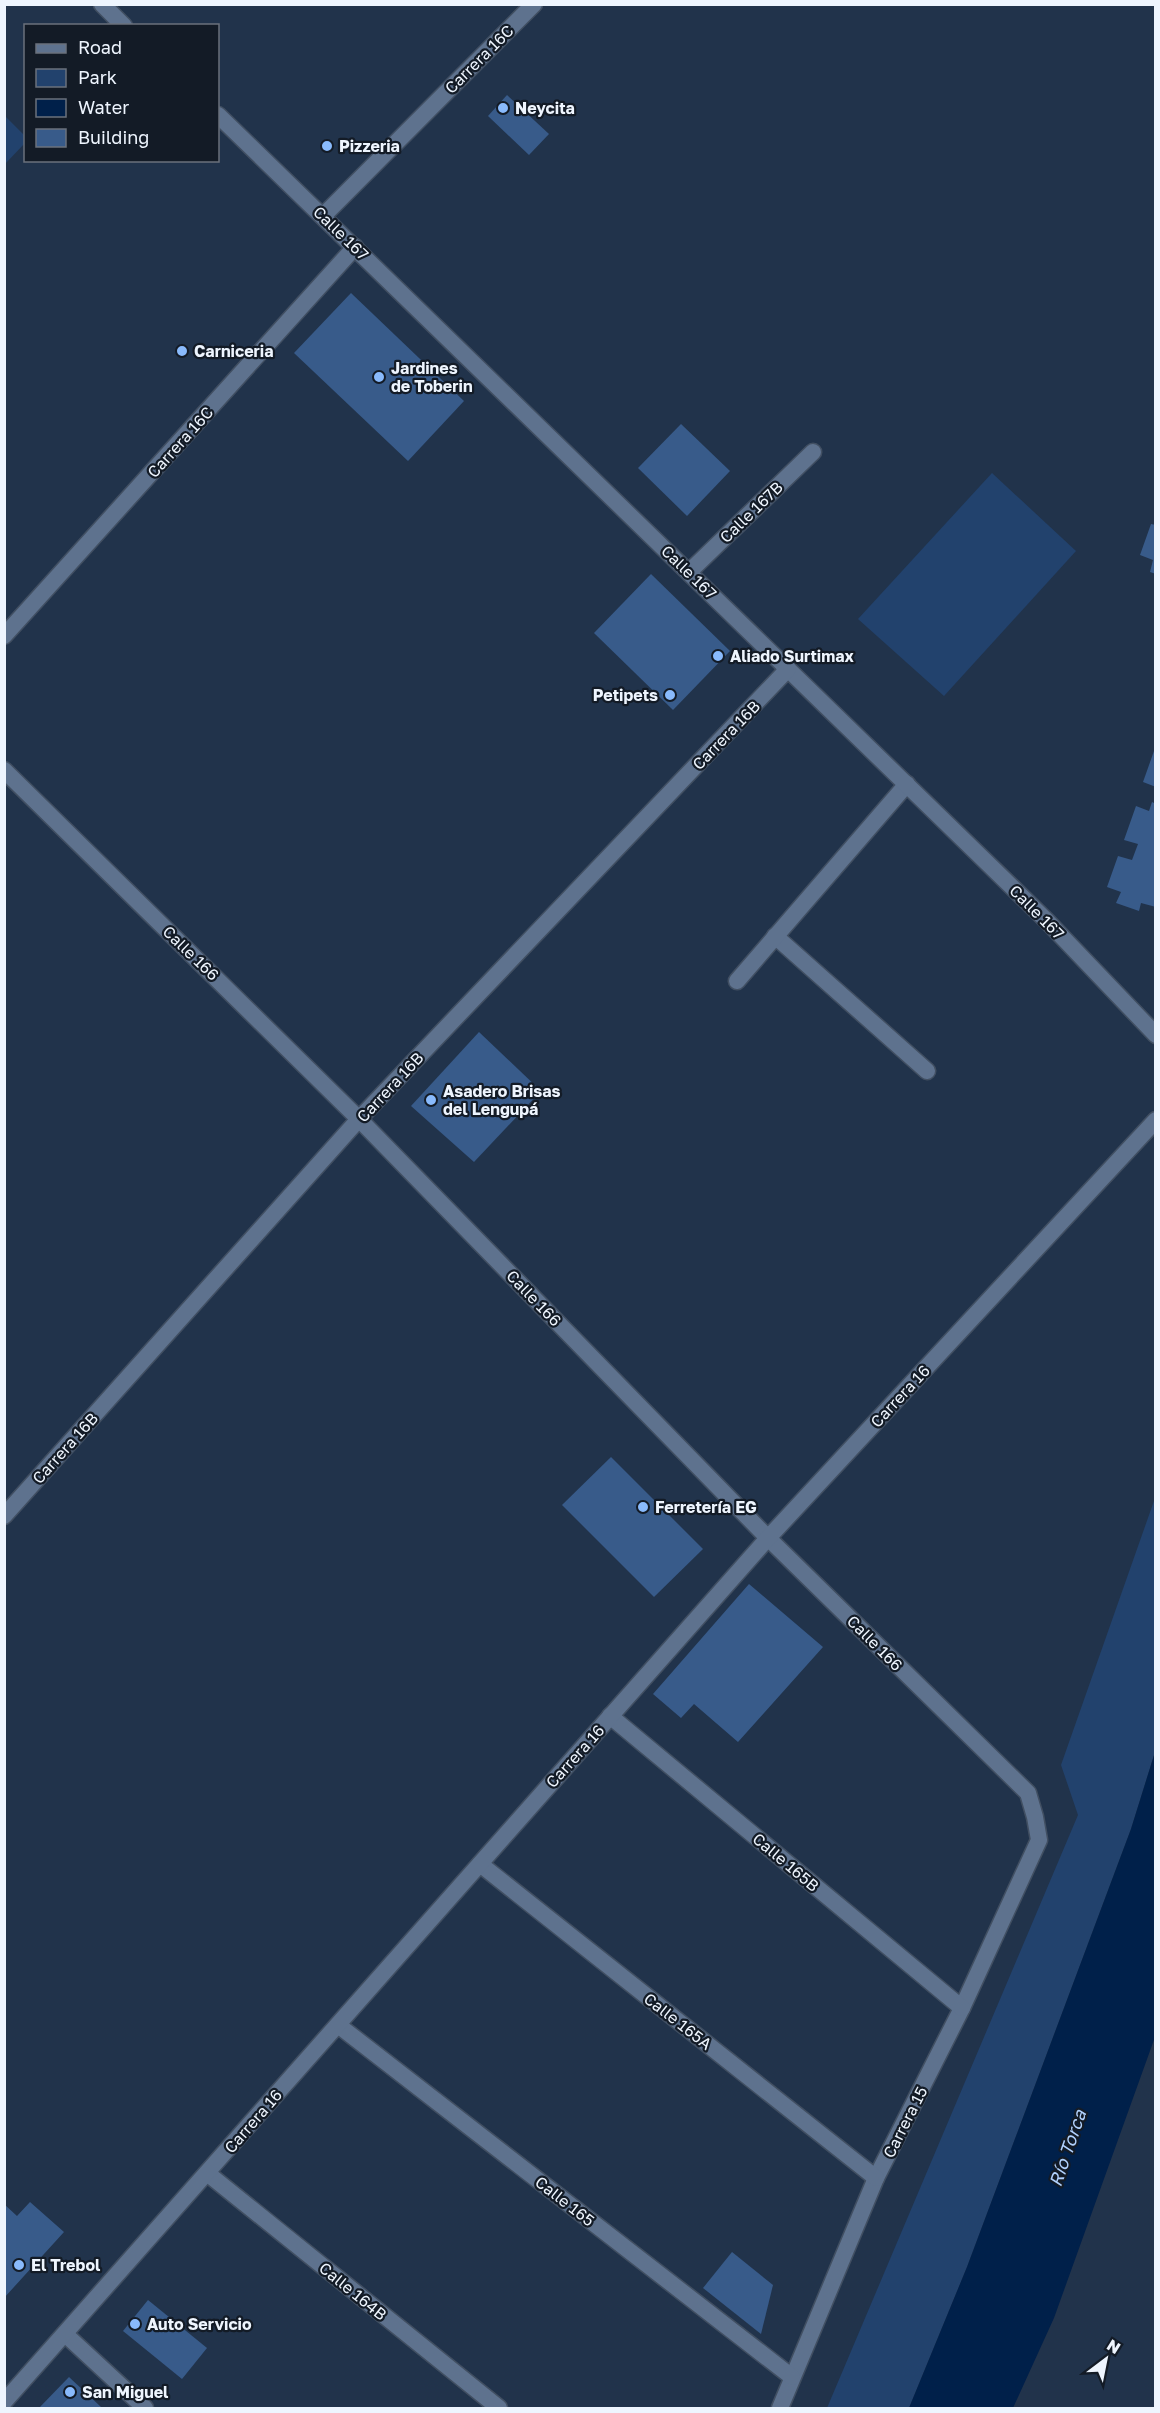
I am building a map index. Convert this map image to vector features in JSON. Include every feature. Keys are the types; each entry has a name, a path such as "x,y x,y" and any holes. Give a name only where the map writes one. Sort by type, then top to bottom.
{"street":[{"path":"102,4 122,24"},
{"name":"Carrera 16C","path":"323,216 534,4"},
{"name":"Calle 167","path":"219,116 1047,921 1155,1035"},
{"name":"Carrera 16C","path":"4,636 355,247"},
{"name":"Calle 167B","path":"689,572 813,453"},
{"name":"Carrera 16B","path":"4,1516 359,1119 788,669"},
{"name":"Calle 166","path":"4,770 359,1119 768,1538 1028,1793 1039,1839"},
{"path":"737,981 907,784"},
{"path":"775,936 927,1071"},
{"name":"Carrera 16","path":"4,2402 768,1538 1155,1120"},
{"name":"Calle 165B","path":"610,1716 962,2008"},
{"name":"Carrera 15","path":"780,2409 876,2178 962,2008 1039,1839"},
{"name":"Calle 165A","path":"480,1864 876,2178"},
{"name":"Calle 165","path":"338,2025 792,2377"},
{"name":"Calle 164B","path":"207,2173 499,2409"},
{"path":"65,2334 145,2409"}],"green space":[{"path":"5,116 24,135 24,144 5,164"},
{"path":"992,473 1076,551 944,696 858,619"},
{"path":"1155,1498 1155,1752 1131,1829 967,2267 909,2408 827,2408 1078,1815 1061,1765"}],"water":[{"name":"Río Torca","path":"1155,1752 1155,2037 1054,2318 1013,2408 909,2408 967,2267 1131,1829"}],"building":[{"path":"507,95 549,134 529,155 488,116"},
{"name":"Jardines de Toberin","path":"351,293 464,401 408,461 294,353"},
{"path":"681,424 730,471 687,516 638,468"},
{"path":"1151,524 1156,525 1156,574 1150,572 1153,560 1140,555"},
{"path":"651,574 730,651 673,710 594,633"},
{"path":"1154,751 1156,751 1156,787 1143,782"},
{"path":"1152,802 1156,804 1156,907 1141,903 1139,911 1116,903 1121,892 1107,887 1118,856 1132,860 1138,844 1124,840 1136,806 1149,811"},
{"path":"479,1032 541,1091 474,1162 411,1106"},
{"path":"611,1457 703,1549 654,1597 562,1505"},
{"path":"749,1584 823,1647 738,1742 694,1704 681,1718 653,1694"},
{"name":"El Trebol","path":"30,2202 64,2232 4,2298 4,2204 17,2216"},
{"path":"732,2252 773,2285 761,2334 703,2288"},
{"path":"148,2300 207,2348 182,2379 123,2331"},
{"name":"San Miguel","path":"69,2377 101,2407 39,2408"}],"place":[{"name":"Neycita","path":"503,108"},
{"name":"Pizzeria","path":"327,146"},
{"name":"Carniceria","path":"182,351"},
{"name":"Jardines de Toberin","path":"379,377"},
{"name":"Aliado Surtimax","path":"718,656"},
{"name":"Petipets","path":"670,695"},
{"name":"Asadero Brisas del Lengupá","path":"431,1100"},
{"name":"Ferretería EG","path":"643,1507"},
{"name":"El Trebol","path":"19,2265"},
{"name":"Auto Servicio","path":"135,2324"},
{"name":"San Miguel","path":"70,2392"}]}
